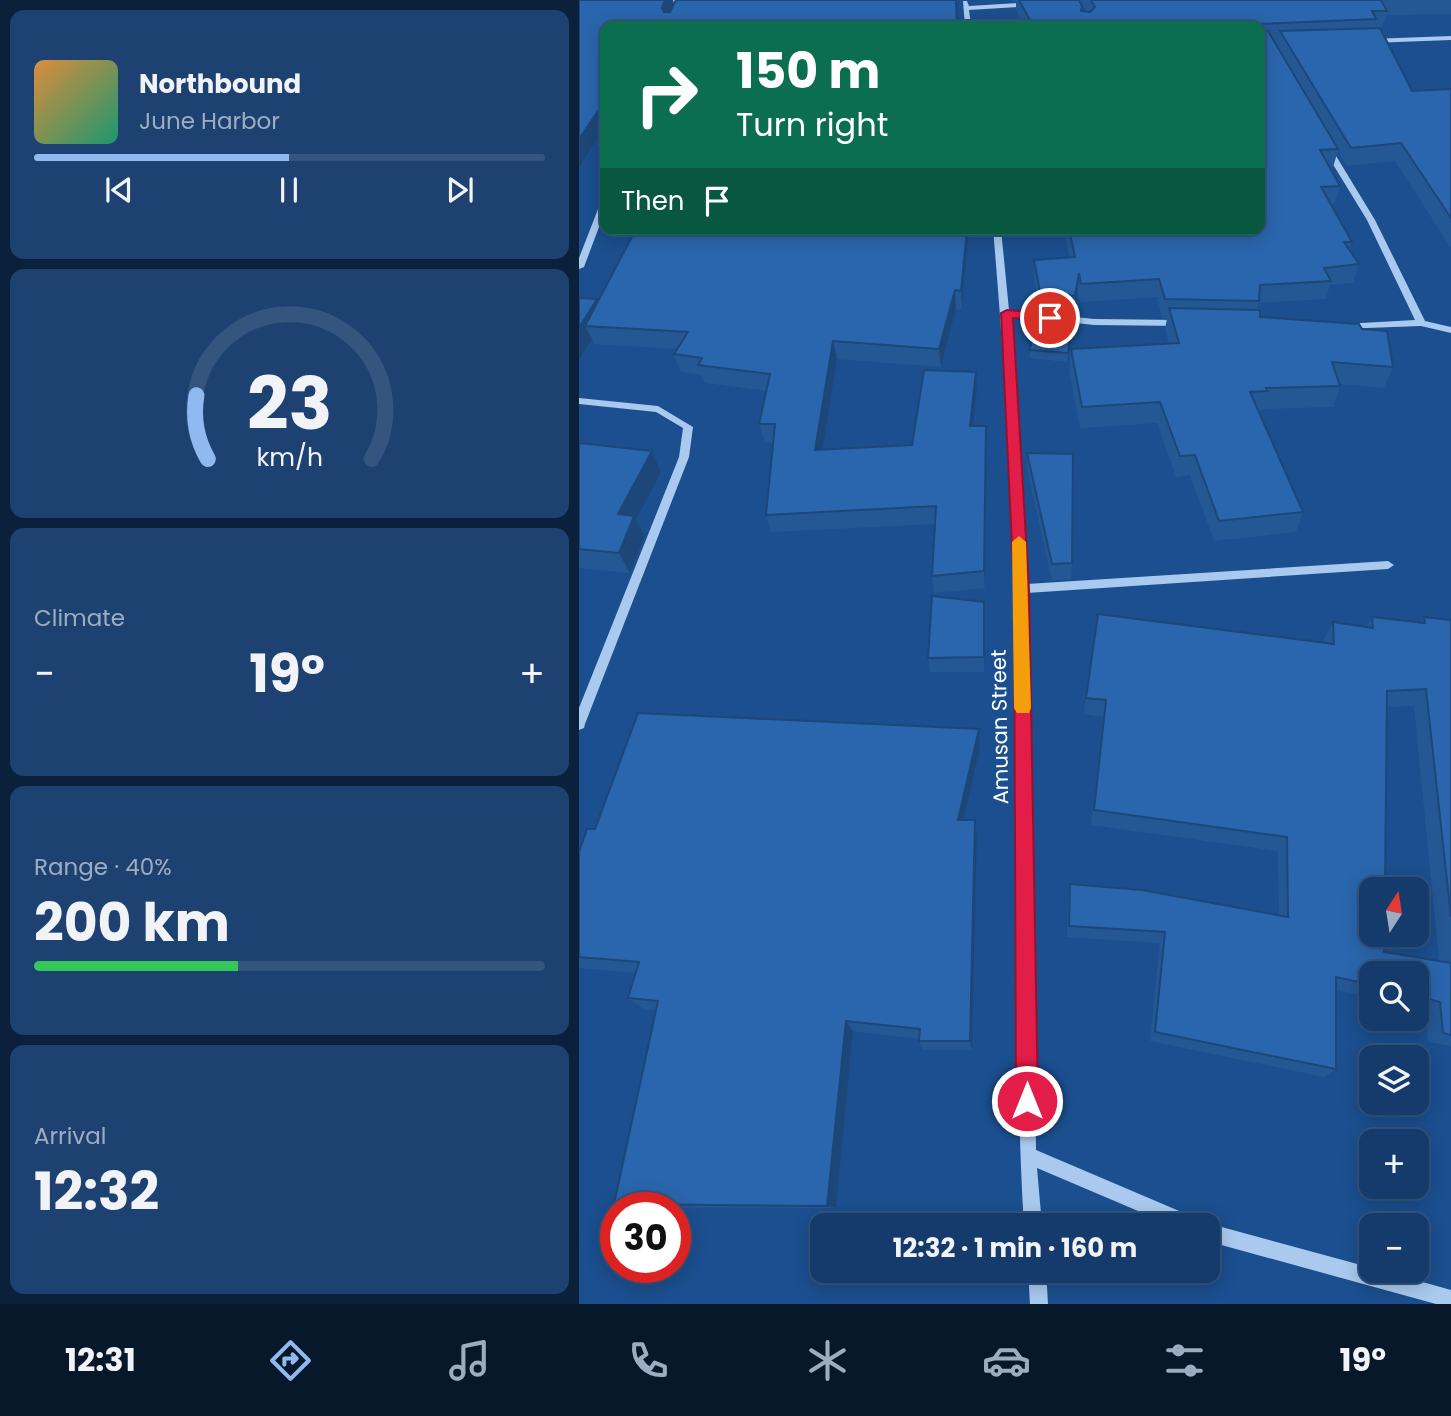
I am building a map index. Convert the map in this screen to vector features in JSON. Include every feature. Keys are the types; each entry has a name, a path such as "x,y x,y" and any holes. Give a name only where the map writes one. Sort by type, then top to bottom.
{"street":[{"path":"644,2 703,0"},
{"path":"965,0 968,21"},
{"path":"677,13 682,1"},
{"path":"967,8 1037,4"},
{"path":"1365,42 1451,38"},
{"path":"1323,140 1371,220 1421,323"},
{"path":"580,267 600,214"},
{"name":"Amusan Street","path":"998,235 1007,313 1021,589 1028,1155 1032,1213"},
{"path":"1007,313 1093,322 1189,324"},
{"path":"1329,327 1421,323 1451,330"},
{"path":"579,401 658,409 688,427 684,457 579,723"},
{"path":"1021,589 1388,565"},
{"path":"1028,1155 1164,1213"},
{"path":"1220,1236 1451,1299"},
{"path":"1038,1283 1039,1304"}],"building":[{"path":"579,0 665,0 662,8 664,12 670,12 676,0 956,0 957,21 600,21 600,111 579,139"},
{"path":"1019,0 1079,0 1081,11 1090,12 1095,7 1091,0 1381,0 1387,11 1372,11 1376,19 1265,24 1265,21 1030,21"},
{"path":"1380,28 1412,91 1451,89 1451,218 1401,143 1351,148 1280,31"},
{"path":"1265,31 1268,31 1338,149 1320,150 1340,186 1321,187 1352,242 1344,242 1359,264 1324,268 1331,281 1260,285 1259,301 1165,299 1159,279 1081,284 1079,273 1075,296 1040,292 1034,260 1075,257 1070,235 1265,235"},
{"path":"633,235 966,235 961,291 955,290 939,349 833,341 815,450 912,445 924,370 976,372 970,426 986,426 984,571 932,576 936,506 766,515 775,424 759,424 770,374 698,365 702,358 674,354 688,332 585,326"},
{"path":"579,298 597,299 579,328"},
{"path":"1169,308 1260,310 1260,317 1359,324 1362,329 1387,331 1393,367 1332,362 1340,386 1266,388 1267,391 1250,392 1303,512 1219,521 1195,455 1180,456 1160,402 1082,407 1071,349 1179,343"},
{"path":"1037,313 1073,317 1068,353 1030,350"},
{"path":"579,443 652,451 618,514 634,516 619,553 579,549"},
{"path":"1027,453 1073,454 1072,563 1052,564"},
{"path":"932,596 984,602 984,657 928,658"},
{"path":"1098,614 1334,644 1333,622 1373,628 1372,617 1425,623 1424,617 1451,620 1451,917 1426,689 1387,691 1385,877 1359,877 1359,947 1384,947 1384,952 1451,963 1451,1035 1443,1033 1440,1002 1429,999 1429,961 1359,961 1359,982 1336,977 1336,1069 1155,1032 1165,932 1069,926 1070,884 1142,890 1288,917 1287,837 1094,810 1106,700 1086,698"},
{"path":"638,713 979,729 958,820 975,820 970,1041 919,1041 920,1029 846,1021 827,1206 691,1205 691,1192 617,1192 658,1001 628,998 639,962 579,957 579,852 587,829 595,829"}],"slow traffic":[{"path":"1019,542 1023,708"}],"route":[{"path":"1027,1101 1021,589 1007,313 1050,318"}]}
